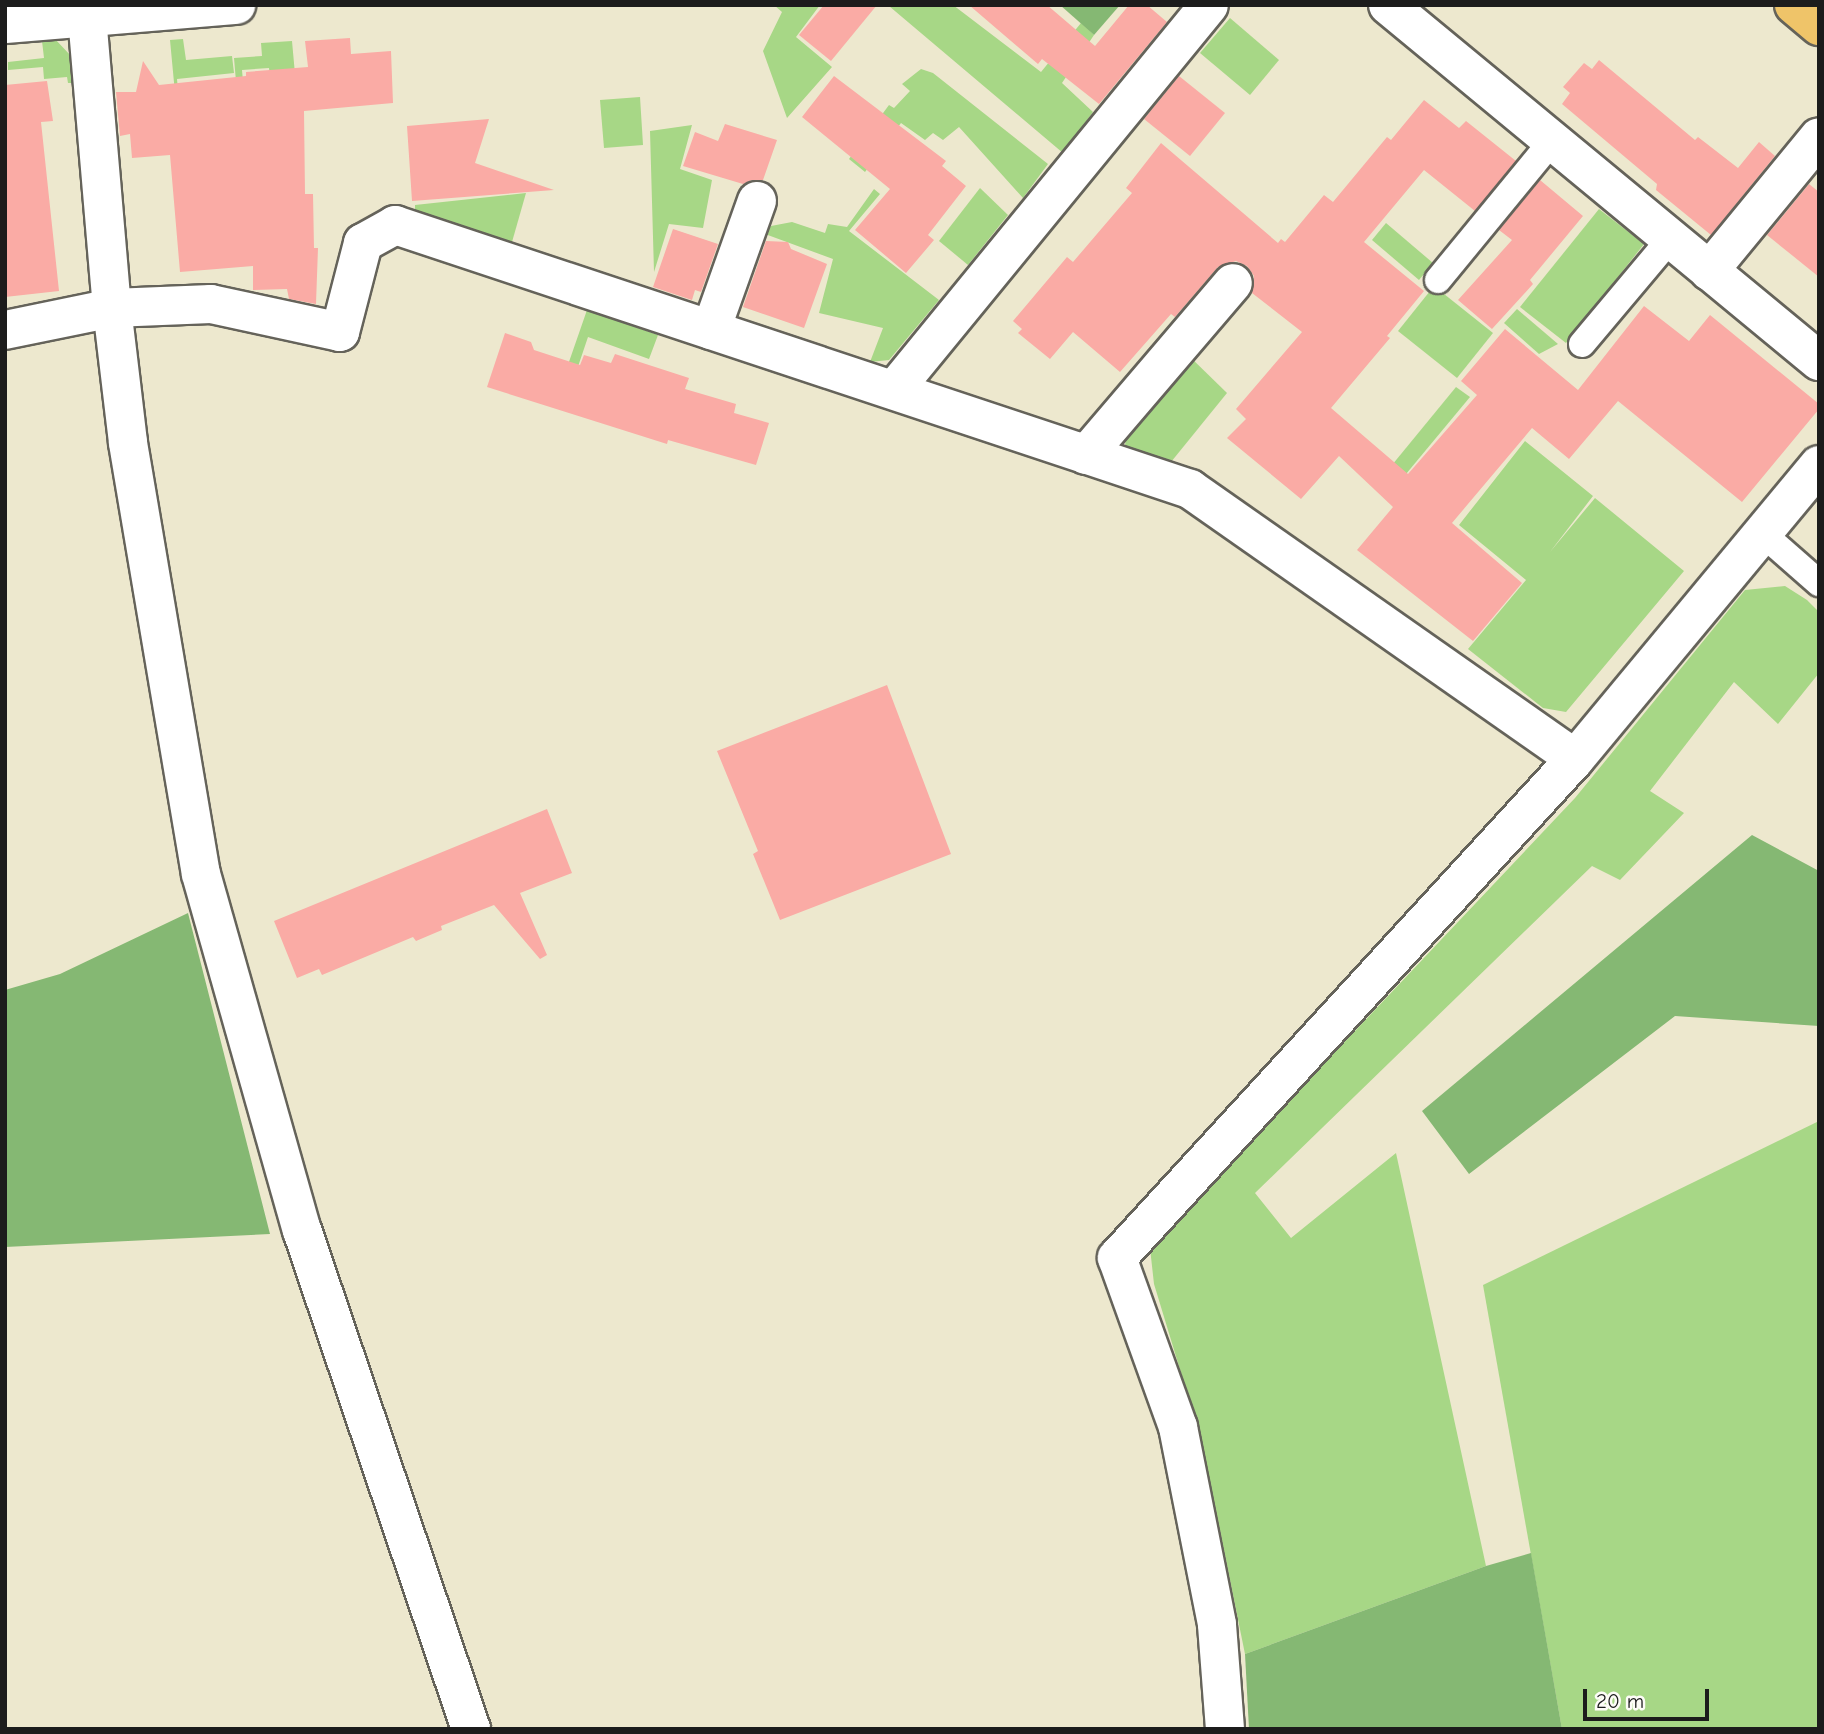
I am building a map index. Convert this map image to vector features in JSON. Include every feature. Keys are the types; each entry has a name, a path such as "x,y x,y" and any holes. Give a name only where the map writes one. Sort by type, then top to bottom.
{"highway":[{"path":"1794,5 1819,26"}],"street":[{"path":"5,24 87,12 236,5"},
{"path":"894,390 1209,5"},
{"path":"1388,5 1819,361"},
{"path":"87,12 112,308 128,443 149,583 201,874 302,1230 471,1729"},
{"path":"1709,271 1819,137"},
{"path":"711,330 757,201"},
{"path":"5,330 112,308 211,304 340,332 363,243 395,225 1190,489 1575,759"},
{"path":"1086,456 1233,283"},
{"path":"1225,1729 1217,1624 1178,1427 1116,1258 1575,759 1819,465"}],"lane":[{"path":"1438,280 1552,141"},
{"path":"1582,344 1670,239"},
{"path":"1762,533 1819,583"}],"green space":[{"path":"774,5 820,5 796,37 832,67 787,118 763,51 782,12"},
{"path":"953,5 1041,72 1081,23 1094,35 1062,83 1093,112 1063,153 889,6"},
{"path":"1060,5 1120,5 1094,35"},
{"path":"1230,18 1279,60 1250,95 1200,53"},
{"path":"55,39 71,56 74,83 68,83 67,77 44,79 43,67 8,70 8,62 44,58 42,41"},
{"path":"183,39 186,60 232,56 234,73 177,79 184,156 181,157 170,40"},
{"path":"292,41 296,85 271,87 269,68 242,70 245,104 238,105 234,58 262,56 261,43"},
{"path":"921,69 933,73 1048,164 1023,198 959,127 943,140 933,133 925,140 901,123 865,172 849,159 889,105 894,108 910,91 902,84"},
{"path":"640,97 643,145 604,148 600,100"},
{"path":"692,125 680,169 712,180 703,228 669,224 654,272 650,131"},
{"path":"980,188 1008,215 968,265 939,241"},
{"path":"874,189 880,194 849,231 939,300 889,360 870,362 883,328 819,313 833,259 765,234 771,226 792,222 825,233 828,224 847,227"},
{"path":"526,193 512,242 415,213 415,205"},
{"path":"1599,209 1644,244 1566,343 1520,307"},
{"path":"1386,223 1433,263 1419,280 1372,240"},
{"path":"1434,286 1493,333 1457,378 1398,331"},
{"path":"1517,309 1558,344 1539,354 1504,323"},
{"path":"587,310 658,335 649,359 588,337 564,408 554,405"},
{"path":"1186,353 1227,393 1171,462 1125,446 1127,429"},
{"path":"1456,387 1470,397 1406,474 1383,476"},
{"path":"1525,441 1593,496 1550,552 1595,498 1684,571 1566,712 1543,708 1468,649 1526,580 1459,525"},
{"path":"1785,586 1807,600 1819,612 1819,673 1778,724 1734,682 1650,791 1684,813 1620,880 1592,866 1255,1193 1291,1238 1396,1153 1486,1566 1245,1654 1202,1442 1154,1284 1150,1248 1575,798 1745,590"},
{"path":"1752,835 1819,871 1819,1026 1675,1016 1469,1174 1422,1111"},
{"path":"188,913 270,1234 5,1247 5,990 60,974"},
{"path":"1819,1121 1819,1729 1562,1729 1483,1285"},
{"path":"1531,1553 1562,1729 1249,1729 1245,1654 1486,1566"}],"building":[{"path":"824,5 877,5 831,61 799,35"},
{"path":"969,5 1047,5 1095,46 1129,5 1147,5 1167,22 1099,104 1042,59 1038,64"},
{"path":"350,38 351,54 391,51 393,103 304,111 305,194 313,194 314,248 318,248 316,304 289,299 287,289 253,290 253,266 180,272 170,155 132,158 130,134 120,136 116,92 136,92 143,61 159,85 246,76 246,72 308,67 305,41"},
{"path":"1599,60 1695,140 1698,137 1738,168 1759,142 1775,156 1711,235 1656,190 1657,184 1562,104 1570,93 1563,87 1584,63 1592,69"},
{"path":"834,76 946,161 942,166 966,186 928,235 934,240 906,273 855,230 890,189 802,117"},
{"path":"1179,76 1225,113 1190,156 1144,119"},
{"path":"47,81 53,121 41,122 59,291 5,297 5,85"},
{"path":"1424,100 1459,128 1466,121 1516,161 1475,211 1424,170 1364,242 1424,291 1387,336 1390,338 1331,408 1408,474 1477,395 1461,381 1505,329 1578,390 1644,306 1689,341 1710,315 1819,404 1819,409 1742,502 1618,401 1569,459 1532,428 1452,523 1522,583 1473,641 1357,550 1393,507 1339,456 1301,499 1227,438 1246,419 1236,409 1302,332 1252,293 1254,276 1247,266 1236,261 1218,267 1175,317 1171,314 1120,372 1073,332 1050,359 1018,333 1022,329 1013,321 1067,257 1073,262 1132,193 1126,188 1161,143 1278,243 1281,239 1285,242 1324,195 1333,202 1387,137 1391,140"},
{"path":"489,119 475,163 554,190 412,201 407,126"},
{"path":"725,124 777,140 763,180 752,180 743,184 683,166 695,132 718,141"},
{"path":"1540,180 1583,216 1530,280 1533,284 1492,329 1458,300 1512,240 1499,230"},
{"path":"1809,184 1819,192 1819,277 1767,235"},
{"path":"673,229 718,244 701,292 695,290 692,300 653,287"},
{"path":"766,241 788,242 791,249 827,264 804,328 743,307"},
{"path":"505,333 531,342 534,350 580,365 584,355 611,363 615,354 689,378 685,389 736,404 734,413 769,423 756,465 668,440 667,444 487,387"},
{"path":"887,685 951,854 780,920 753,854 758,851 717,751"},
{"path":"547,809 572,873 520,893 547,955 540,959 494,905 441,926 442,930 416,941 413,937 322,975 319,969 297,978 274,921"}]}
